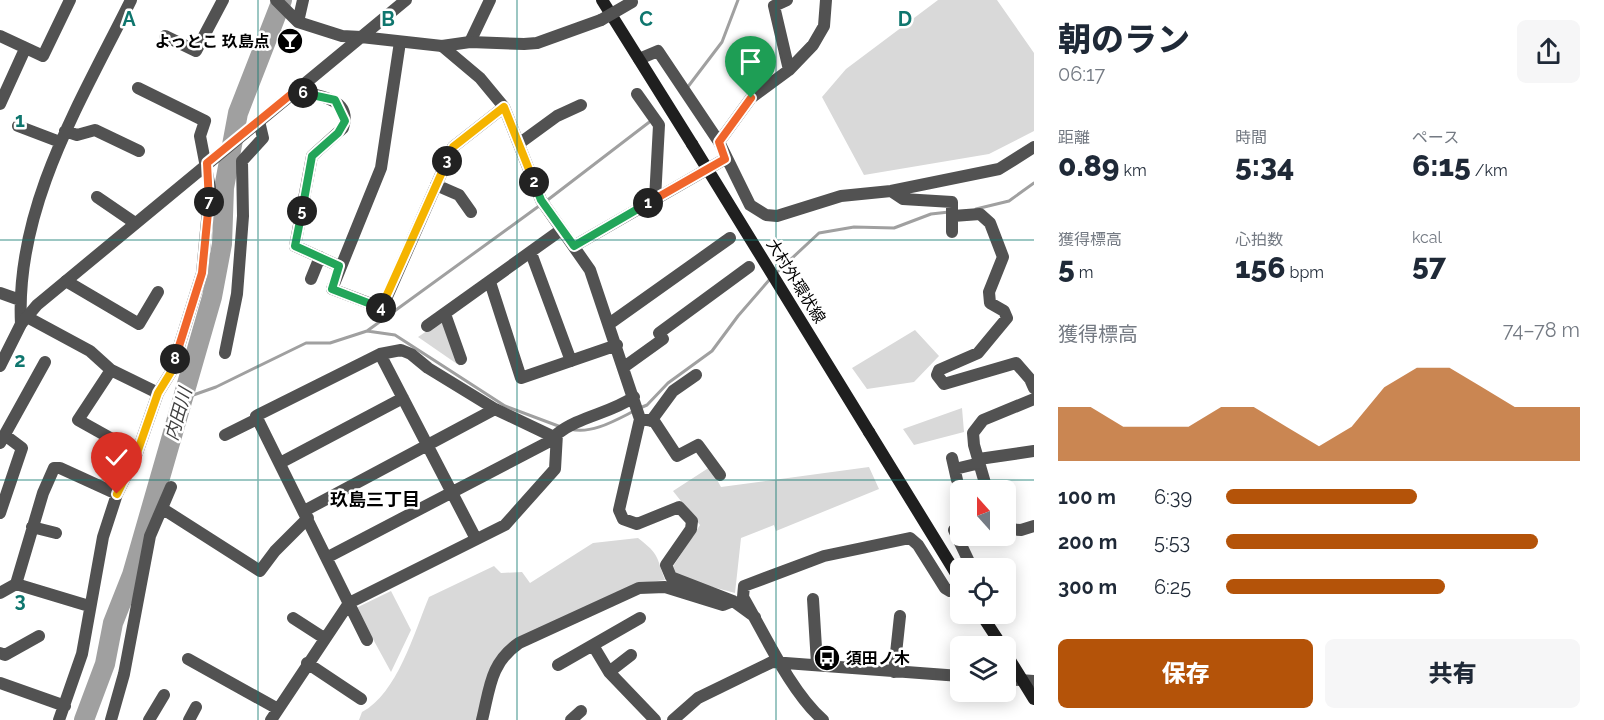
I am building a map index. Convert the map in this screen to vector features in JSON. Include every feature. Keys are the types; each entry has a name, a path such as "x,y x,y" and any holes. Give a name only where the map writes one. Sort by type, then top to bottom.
{"main road":[{"name":"大村外環状線","path":"602,0 950,564"},
{"path":"1016,666 1028,681 1034,699"}],"street":[{"path":"0,36 43,56 70,0"},
{"path":"24,321 20,300 21,281 37,207 63,136 131,0"},
{"path":"165,36 196,51 223,0"},
{"path":"276,0 296,20 342,36 442,46 470,42 537,43 601,20 633,1"},
{"path":"296,20 303,0"},
{"path":"0,366 24,321 66,281 406,0"},
{"path":"470,42 490,0"},
{"path":"787,0 774,6 789,70"},
{"path":"719,142 751,98 789,70 813,45 824,26 826,0"},
{"path":"400,42 381,168 339,266 332,289 384,311 453,147 504,107"},
{"path":"442,46 480,78 504,107 541,200 590,270 640,411 619,510 623,519 637,524 679,507 692,521 691,529 666,565 668,572 677,581 733,601 754,617"},
{"path":"0,104 25,49"},
{"path":"639,58 658,51 719,142 725,159 750,206 766,215 777,216 841,196 891,191 999,169 1034,147"},
{"path":"59,720 82,654 103,537 117,494 137,453 158,393 171,372 202,273 210,188 200,136 205,121 177,102 138,88"},
{"path":"295,91 335,100 345,121 338,133 312,156 295,246 339,266"},
{"path":"637,94 659,125 655,199"},
{"path":"520,143 557,116 581,105"},
{"path":"225,353 237,294 243,216 242,161 262,138 255,124"},
{"path":"18,126 63,136 95,130 139,151"},
{"path":"574,246 725,159"},
{"path":"436,185 459,195 471,212"},
{"path":"891,191 903,199 952,202 952,232"},
{"path":"97,197 135,223"},
{"path":"953,212 980,214 990,223 1003,257 988,296 990,303 1004,311 1007,318 978,353 939,370 937,375 944,384 1016,363 1030,379 1034,388"},
{"path":"427,326 531,253 558,226"},
{"path":"609,324 729,238"},
{"path":"531,253 571,361"},
{"path":"311,279 320,257"},
{"path":"624,368 663,339 658,333 749,267"},
{"path":"66,281 139,324 158,292"},
{"path":"490,282 521,378 617,345"},
{"path":"0,293 20,300"},
{"path":"445,314 461,359"},
{"path":"24,321 90,351 111,370 158,393"},
{"path":"225,435 257,419 256,416 380,354 401,350 411,354 428,368 495,409 556,436"},
{"path":"380,354 476,539"},
{"path":"0,513 22,448 3,440 45,362"},
{"path":"111,370 78,420 137,453"},
{"path":"640,411 665,399 696,375"},
{"path":"280,463 403,398"},
{"path":"984,480 973,432 983,420 1034,399"},
{"path":"328,557 556,436 572,423 617,408 640,411 654,421 677,456 698,445 720,475"},
{"path":"164,508 260,571 306,515 495,409"},
{"path":"257,419 328,557 367,640"},
{"path":"271,720 349,603 505,525 555,469 556,436"},
{"path":"955,469 979,461 1034,451"},
{"path":"16,584 32,527 54,468 60,468 117,494"},
{"path":"111,720 124,674 150,536 164,508 171,487"},
{"path":"1016,530 1034,526"},
{"path":"32,527 56,533"},
{"path":"823,720 811,709 754,617 743,597 744,585 824,556 910,538 918,545 945,588 950,591"},
{"path":"0,592 16,584 89,606"},
{"path":"482,720 496,665 505,653 519,643 639,588 665,587 723,605 733,601"},
{"path":"813,599 817,664"},
{"path":"894,672 900,616"},
{"path":"293,618 324,638"},
{"path":"558,665 594,647 640,618"},
{"path":"0,653 5,656 15,656 39,636"},
{"path":"594,647 609,672 656,720"},
{"path":"609,672 631,655"},
{"path":"188,658 278,709"},
{"path":"674,720 698,698 772,662 950,675"},
{"path":"307,663 361,699"},
{"path":"0,683 65,706"},
{"path":"149,720 164,695"},
{"path":"189,720 196,707"},
{"path":"571,720 581,711"}],"shaded area":[{"path":"938,0 997,0 1034,53 1034,131 989,154 864,175 822,97 846,69"},
{"path":"443,320 460,366 418,337"},
{"path":"915,330 939,356 914,382 867,389 852,368"},
{"path":"962,408 964,432 914,445 903,429"},
{"path":"710,467 721,487 869,467 879,489 776,531 774,525 741,538 735,593 679,578 672,568 700,525 673,491"},
{"path":"638,538 656,556 665,580 641,583 504,650 479,720 359,720 362,712 385,692 395,677 429,597 494,566 501,573 522,572 530,583 593,543"},
{"path":"391,591 411,630 391,672 356,608"}],"waterway":[{"name":"内田川","path":"84,720 105,664 113,623 132,575 212,297 222,244 224,188 238,113 282,0"},
{"path":"687,88 722,42 738,0"},
{"path":"545,202 652,120"},
{"path":"976,209 1009,201 1034,183"},
{"path":"182,399 216,387 306,343 330,343 367,331 539,206"},
{"path":"775,274 819,233 854,227 894,228 931,214 949,212"},
{"path":"640,408 647,405 668,383 712,351 770,279"},
{"path":"367,331 395,335 505,406 561,427"},
{"path":"570,429 595,428 634,411"}],"place":[{"name":"よっとこ 玖島点","path":"290,41"},
{"name":"須田ノ木","path":"827,658"}],"district":[{"name":"玖島三丁目","path":"375,499"}],"route":[{"path":"117,494 137,453 158,393 171,372 195,300 206,244 210,188 207,163 295,91 335,100 341,108 345,121 343,128 312,156 295,246 339,266 332,289 382,308 453,147 473,129 504,107 541,200 574,246 725,159 719,142 751,98"}]}
